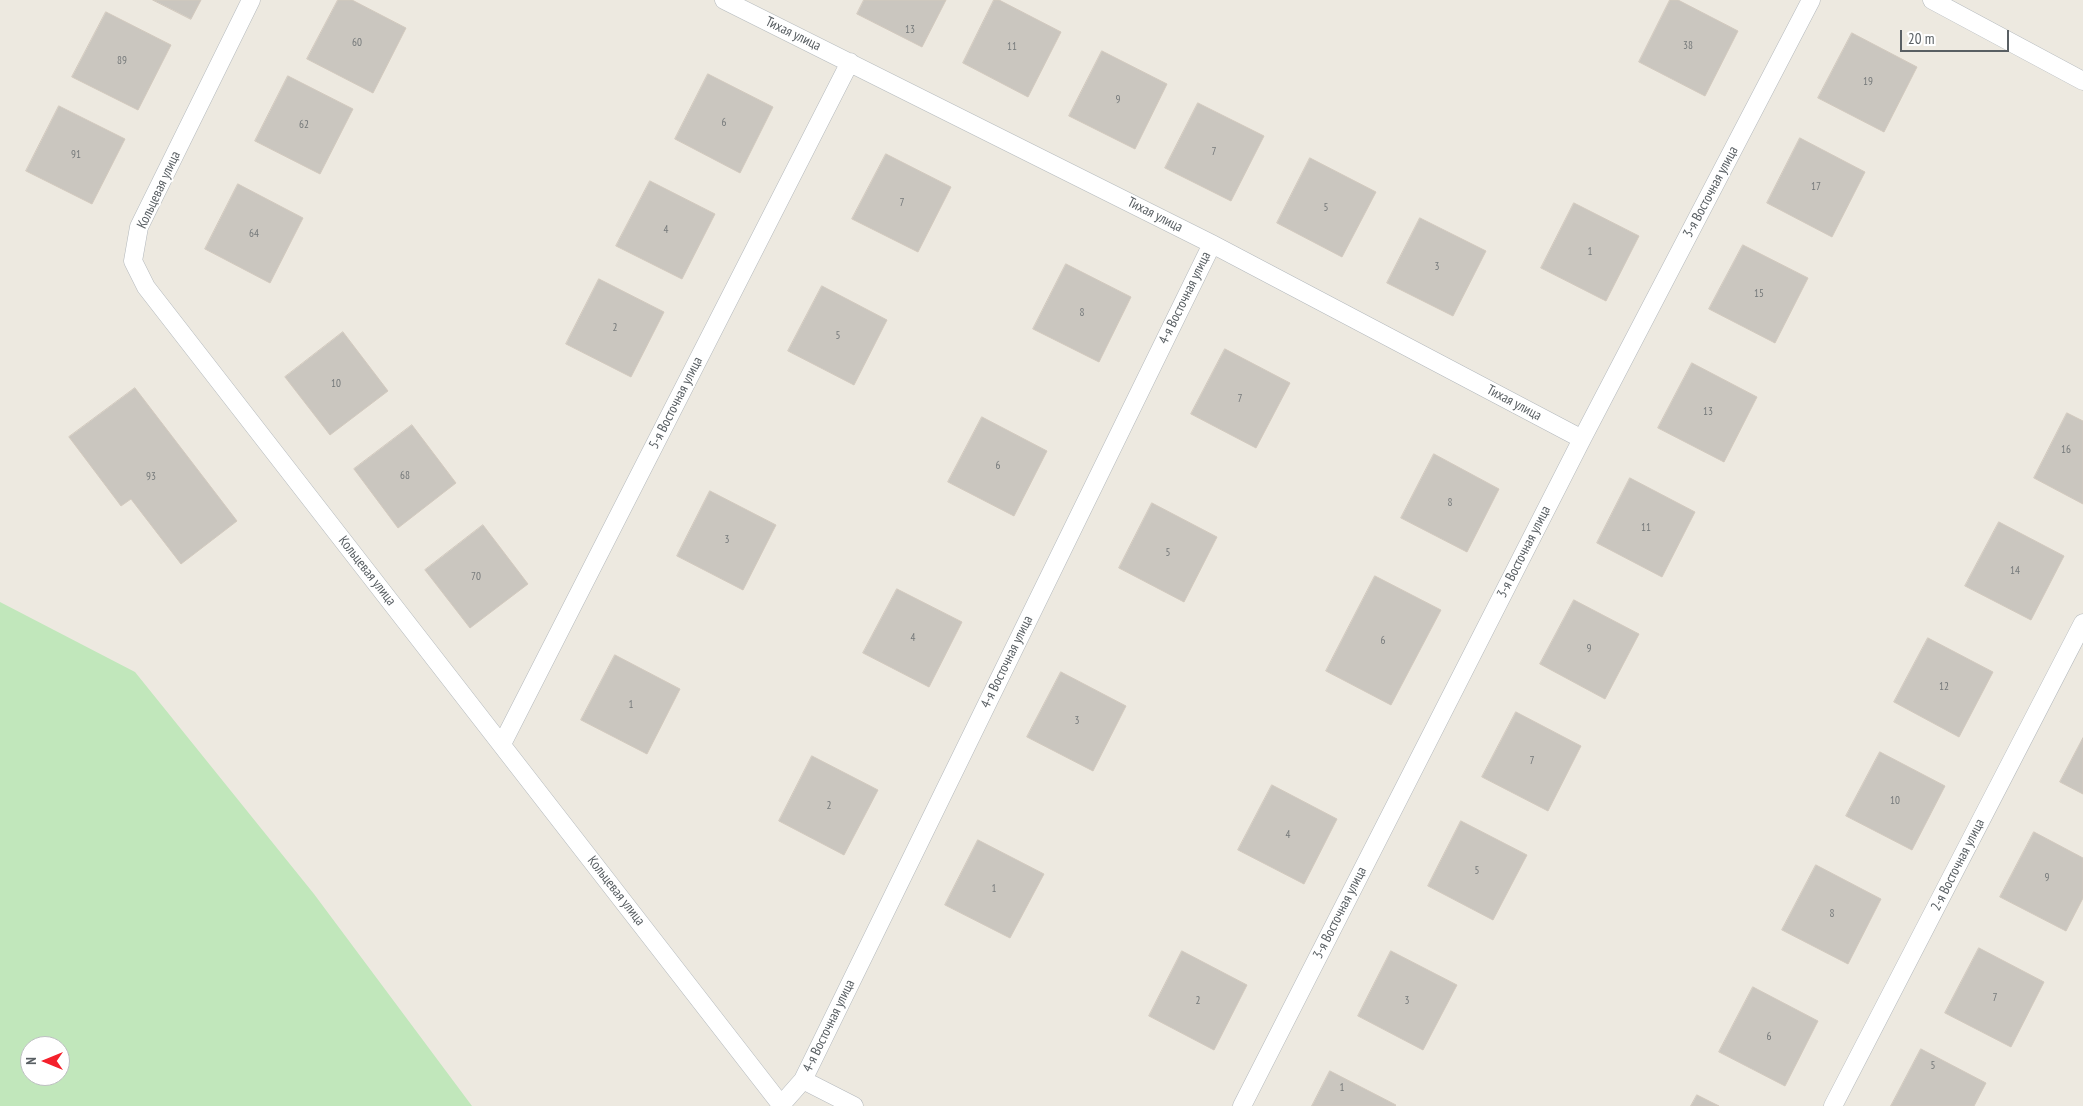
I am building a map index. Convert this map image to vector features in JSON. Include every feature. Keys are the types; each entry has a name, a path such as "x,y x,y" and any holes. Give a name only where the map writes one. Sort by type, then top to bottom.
{"lane":[{"name":"Кольцевая улица","path":"251,0 140,227 134,261 146,287 782,1105"},
{"name":"Тихая улица","path":"724,0 1212,244 1582,439"},
{"name":"3-я Восточная улица","path":"1242,1106 1582,439 1812,0"},
{"path":"1932,0 2083,81"},
{"name":"5-я Восточная улица","path":"502,744 850,62"},
{"name":"4-я Восточная улица","path":"782,1105 803,1080 1212,244"},
{"name":"2-я Восточная улица","path":"1834,1106 2083,623"},
{"path":"803,1080 854,1106"}],"green space":[{"path":"0,602 135,672 314,894 472,1106 0,1106"}],"building":[{"path":"153,0 201,0 191,19"},
{"path":"338,0 352,0 406,28 373,93 307,59"},
{"path":"864,0 946,0 922,47 857,14"},
{"path":"994,0 999,0 1061,32 1028,97 963,63"},
{"path":"1670,0 1678,0 1738,31 1705,96 1639,62"},
{"path":"106,12 171,45 138,110 72,77"},
{"path":"1852,33 1917,67 1884,132 1818,98"},
{"path":"1102,51 1167,84 1135,149 1069,116"},
{"path":"708,74 773,107 740,173 675,139"},
{"path":"288,76 353,109 320,174 255,141"},
{"path":"1198,103 1264,136 1231,201 1165,168"},
{"path":"59,106 125,139 92,204 26,171"},
{"path":"1800,138 1865,172 1832,237 1767,203"},
{"path":"886,154 951,187 918,252 852,219"},
{"path":"1310,158 1376,192 1342,257 1277,223"},
{"path":"650,181 715,214 682,279 616,246"},
{"path":"238,184 303,218 270,283 205,249"},
{"path":"1574,203 1639,236 1606,301 1541,268"},
{"path":"1420,218 1486,251 1453,316 1387,283"},
{"path":"1743,245 1808,278 1775,343 1709,309"},
{"path":"1066,264 1131,297 1099,362 1033,329"},
{"path":"599,279 664,312 631,377 566,344"},
{"path":"822,286 887,320 854,385 788,351"},
{"path":"343,332 388,391 330,435 285,377"},
{"path":"1225,349 1290,383 1256,448 1191,414"},
{"path":"1692,363 1757,397 1724,462 1658,428"},
{"path":"135,388 237,521 181,564 131,499 121,506 69,437"},
{"path":"2067,413 2083,421 2083,504 2034,478"},
{"path":"982,417 1047,451 1014,516 948,482"},
{"path":"412,425 456,483 398,528 354,469"},
{"path":"1434,454 1499,489 1467,552 1401,518"},
{"path":"1630,478 1695,512 1662,577 1597,543"},
{"path":"710,491 776,525 743,590 677,556"},
{"path":"1152,503 1217,537 1184,602 1119,568"},
{"path":"1999,522 2064,556 2031,620 1965,586"},
{"path":"483,525 528,584 470,628 425,570"},
{"path":"1375,576 1441,610 1391,705 1326,671"},
{"path":"897,589 962,622 929,687 863,653"},
{"path":"1574,600 1639,634 1605,699 1540,664"},
{"path":"1928,638 1993,672 1959,737 1894,702"},
{"path":"615,655 680,689 647,754 581,720"},
{"path":"1061,672 1126,706 1093,771 1027,737"},
{"path":"1516,712 1581,746 1548,811 1482,777"},
{"path":"2083,738 2083,794 2060,782"},
{"path":"1880,752 1945,786 1912,850 1846,816"},
{"path":"812,756 878,790 844,855 779,821"},
{"path":"1272,785 1337,819 1304,884 1238,850"},
{"path":"1461,821 1527,855 1493,920 1428,886"},
{"path":"2034,832 2083,858 2083,898 2066,931 2000,897"},
{"path":"978,840 1044,874 1010,938 945,905"},
{"path":"1816,865 1881,899 1848,964 1782,930"},
{"path":"1979,948 2044,982 2011,1047 1945,1013"},
{"path":"1182,951 1247,985 1214,1050 1149,1016"},
{"path":"1391,951 1457,985 1423,1050 1358,1016"},
{"path":"1753,987 1818,1021 1785,1086 1719,1052"},
{"path":"1921,1049 1986,1083 1974,1106 1891,1106"},
{"path":"1330,1071 1396,1105 1312,1106"},
{"path":"1697,1095 1719,1106 1691,1106"}]}
